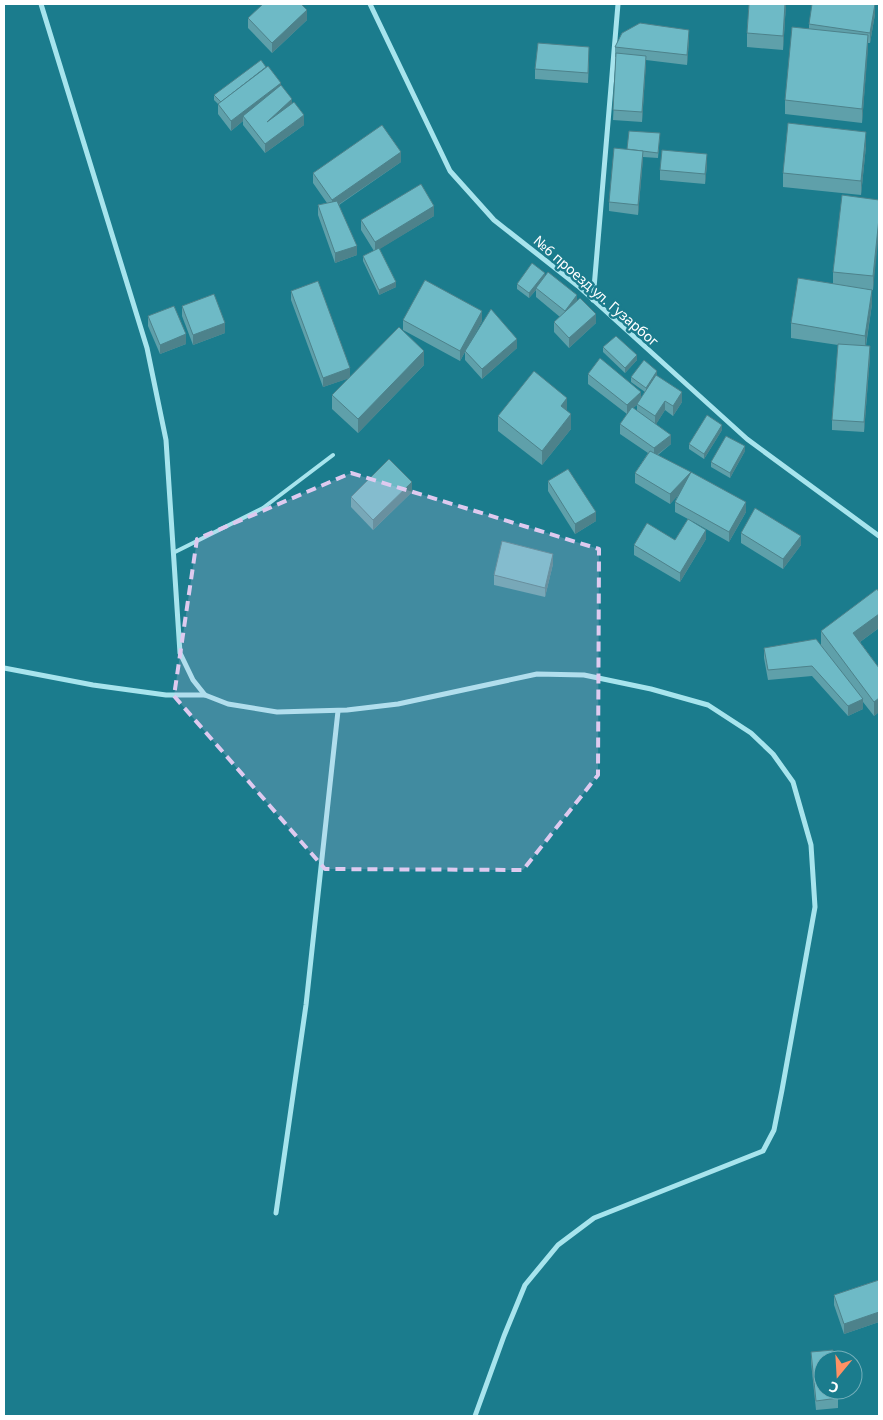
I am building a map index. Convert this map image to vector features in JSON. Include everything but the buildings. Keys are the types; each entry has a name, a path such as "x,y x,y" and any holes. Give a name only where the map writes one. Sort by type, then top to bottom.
{"street":[{"path":"41,4 147,348 166,440 180,653 193,680 205,695"},
{"name":"№6 проезд ул. Гузарбог","path":"370,4 450,171 494,220 578,286 747,439 879,536"},
{"path":"593,300 618,4"},
{"path":"4,668 166,695 205,695 228,704 277,712 338,711 398,704 537,674 584,675 652,689 708,706 751,733 773,754 793,782 811,845 815,907 774,1130 763,1151 594,1218 558,1245 525,1285 475,1416"},
{"path":"276,1213 306,1005 338,711"}],"lane":[{"path":"173,553 263,508 333,456"}],"highlighted area":[{"path":"351,473 599,549 598,775 523,870 325,869 174,696 197,539"}]}
